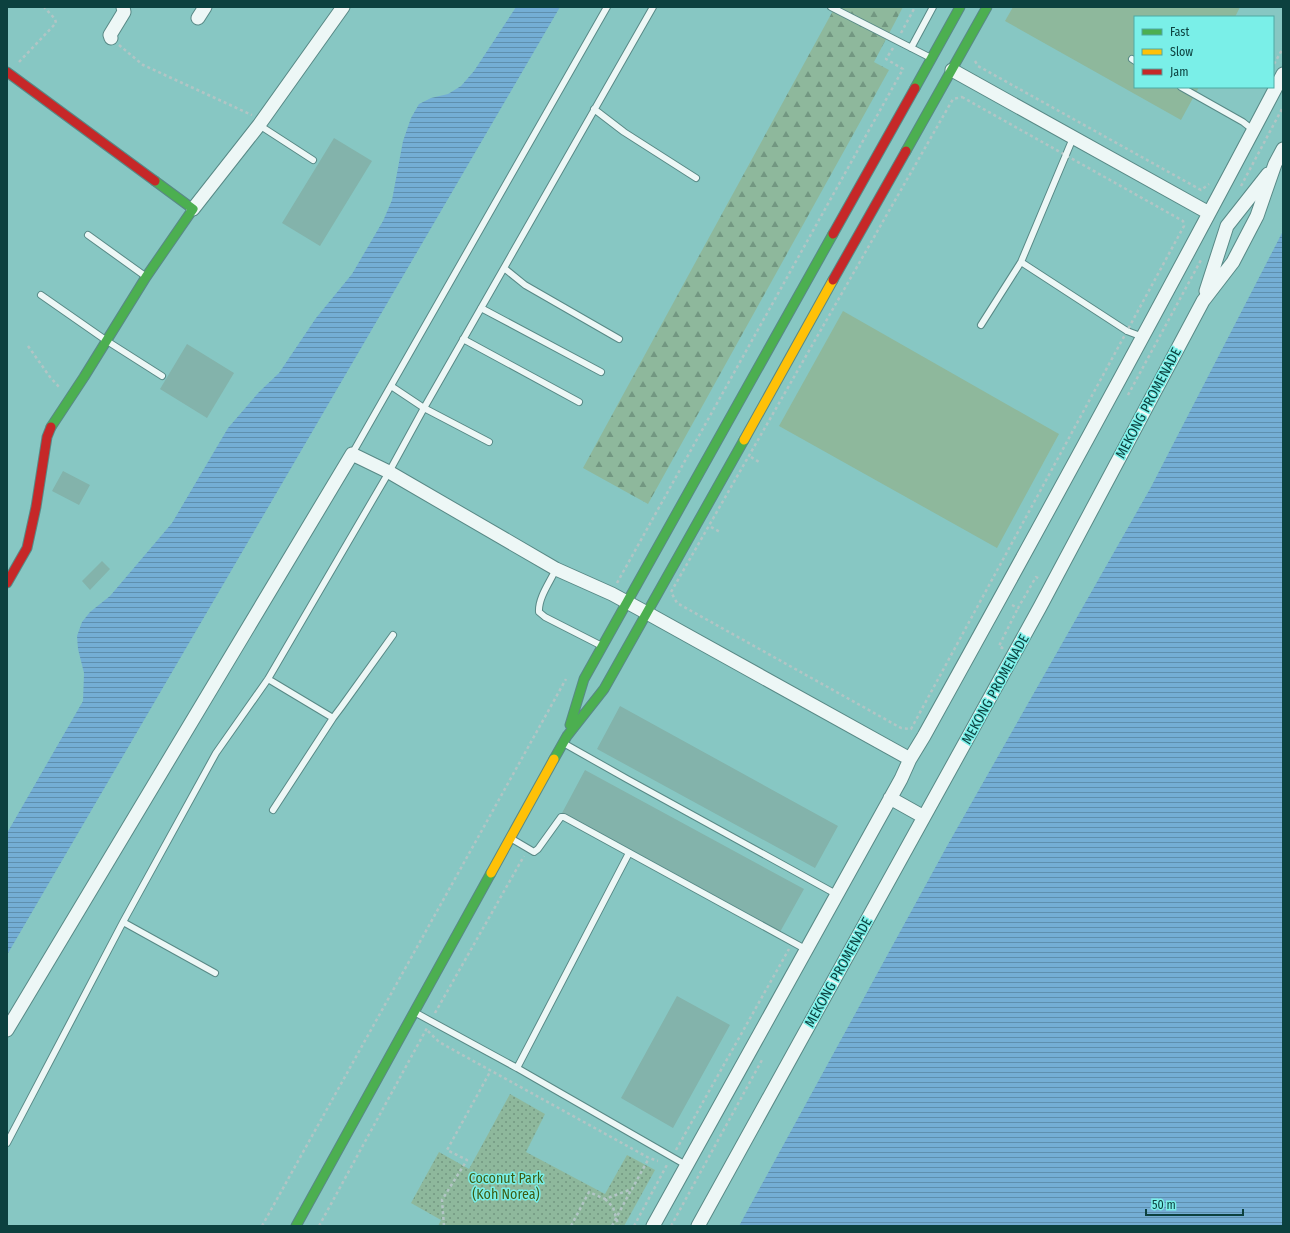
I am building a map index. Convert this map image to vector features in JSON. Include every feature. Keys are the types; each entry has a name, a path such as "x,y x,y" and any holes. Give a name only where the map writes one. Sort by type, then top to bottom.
{"main road":[{"path":"565,740 584,679 960,7"},
{"path":"296,1226 565,740 604,689 987,7"},
{"path":"7,583 27,548 36,507 47,437 50,428 107,341 146,277 193,209 8,72"}],"street":[{"path":"111,38 110,35 124,12 123,7"},
{"path":"198,18 206,7"},
{"path":"193,209 261,122 343,7"},
{"path":"952,70 1209,213"},
{"path":"653,1226 890,798 910,759 1018,567 1143,337 1283,74"},
{"name":"MEKONG PROMENADE","path":"698,1226 1026,631 1202,301 1233,262 1257,216 1275,164 1283,149"},
{"path":"1202,301 1228,226 1275,164"},
{"path":"7,1030 352,454 388,472 556,569 612,594 910,759"},
{"path":"890,798 924,817"}],"lane":[{"path":"352,454 607,7"},
{"path":"7,1143 123,922 216,753 268,679 388,472 653,7"},
{"path":"831,7 931,58"},
{"path":"911,48 933,7"},
{"path":"1183,88 1243,122 1254,130"},
{"path":"594,109 624,132 696,178"},
{"path":"261,122 313,160"},
{"path":"981,325 1021,262 1073,138"},
{"path":"88,235 146,277"},
{"path":"1021,262 1127,331 1143,337"},
{"path":"504,268 525,285 619,339"},
{"path":"41,295 107,341 162,376"},
{"path":"481,308 600,372"},
{"path":"464,339 579,402"},
{"path":"391,386 424,408 489,442"},
{"path":"556,569 538,606 539,612 545,617 602,646"},
{"path":"273,810 333,718 393,635"},
{"path":"268,679 333,718"},
{"path":"565,740 626,779 836,894"},
{"path":"511,838 534,852 538,849 561,817 564,817 806,950"},
{"path":"517,1068 629,853"},
{"path":"123,922 215,973"},
{"path":"415,1012 517,1068 670,1160 686,1165"}],"path":[{"path":"8,72 56,23 55,19 44,7"},
{"path":"612,594 903,69 886,59 916,7"},
{"path":"111,38 143,65 261,122"},
{"path":"1274,64 1283,48"},
{"path":"975,60 978,66 1201,190 1209,185 1212,178"},
{"path":"962,97 1066,155 1183,221 1184,226 911,729 901,728 677,603 671,592 953,99 962,97"},
{"path":"28,346 50,378 70,398"},
{"path":"749,456 758,462"},
{"path":"709,526 720,532"},
{"path":"1026,631 1014,625 1002,648 999,646 1018,608 1036,577 1040,579 1037,584"},
{"path":"1012,605 1018,608"},
{"path":"262,1226 569,674"},
{"path":"319,1226 431,1021 528,849"},
{"path":"634,1226 792,942"},
{"path":"427,1029 439,1042 490,1072 649,1158 670,1160"},
{"path":"444,1226 442,1200 467,1160 447,1150 490,1072"},
{"path":"612,1226 649,1158"},
{"path":"605,1199 632,1189"},
{"path":"571,1226 589,1192 605,1199 614,1207 619,1226"}],"green space":[{"path":"835,7 903,7 874,62 889,70 648,504 583,468"},
{"path":"1013,7 1240,7 1236,16 1134,16 1134,88 1198,88 1181,120 1005,21"},
{"path":"843,311 1059,434 997,548 779,426"},
{"name":"Coconut Park (Koh Norea)","path":"510,1094 545,1114 526,1152 605,1194 627,1155 655,1170 624,1226 438,1226 441,1220 411,1203 439,1152 469,1169"}],"water":[{"path":"516,7 560,7 7,955 7,833 83,701 84,673 78,649 77,636 82,622 90,612 110,596 172,523 228,428 259,392 279,373 316,318 352,274 383,221 392,200 403,141 411,118 419,104 431,98 448,94 461,86 474,71"},
{"path":"1283,231 1283,1226 739,1226 947,846 1151,487"}],"building":[{"path":"334,138 372,161 320,246 282,223"},
{"path":"187,344 234,373 207,418 160,389"},
{"path":"63,471 90,485 79,505 52,491"},
{"path":"102,561 110,569 90,590 82,581"},
{"path":"620,706 838,826 815,868 597,749"},
{"path":"585,770 804,889 780,932 562,813"},
{"path":"677,996 730,1025 673,1128 621,1098"}],"traffic: fast":[{"path":"915,88 960,7"},
{"path":"906,151 987,7"},
{"path":"51,427 146,277 193,209 155,181"},
{"path":"570,725 584,679 833,234"},
{"path":"554,759 567,736 604,689 744,440"},
{"path":"296,1226 491,873"}],"traffic: slow":[{"path":"744,440 833,280"},
{"path":"491,873 554,759"}],"traffic: jam":[{"path":"7,72 155,181"},
{"path":"833,234 915,88"},
{"path":"833,280 906,151"},
{"path":"7,583 27,548 36,507 47,437 51,427"}]}
